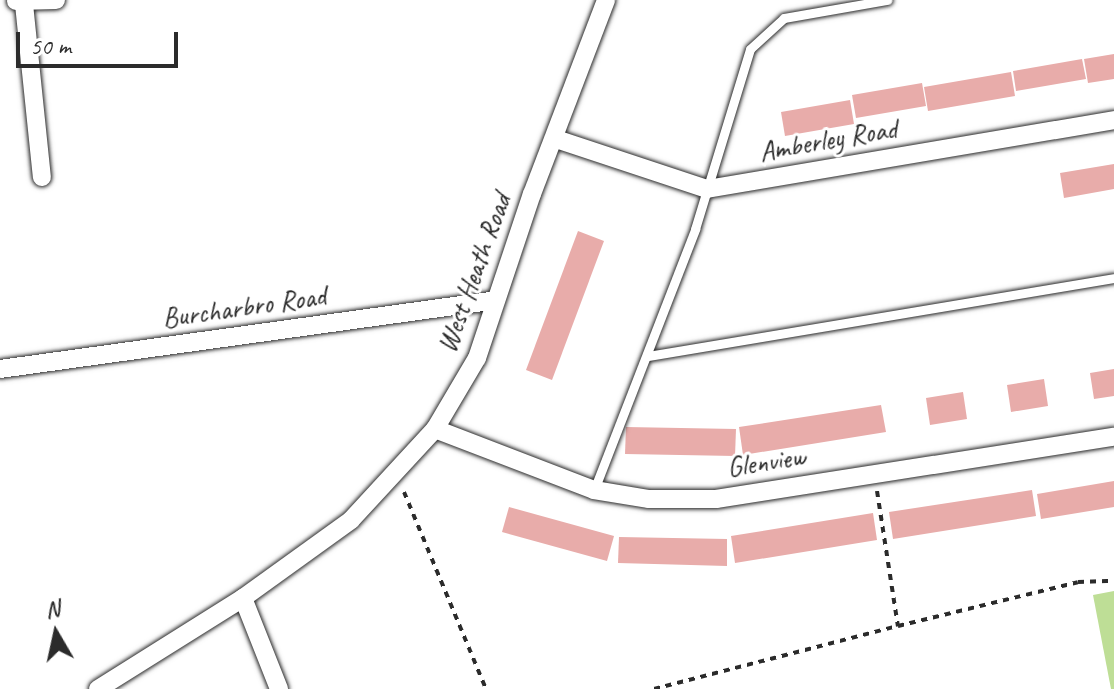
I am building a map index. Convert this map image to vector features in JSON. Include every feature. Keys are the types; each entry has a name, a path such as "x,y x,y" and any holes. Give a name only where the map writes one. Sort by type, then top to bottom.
{"street":[{"path":"42,177 20,2 56,0"},
{"name":"West Heath Road","path":"98,689 243,598 351,520 397,475 435,429 477,358 495,300 606,0"},
{"name":"Amberley Road","path":"556,139 707,189 1114,120"},
{"name":"Burcharbro Road","path":"0,369 495,300"},
{"name":"Glenview","path":"435,429 594,490 649,499 716,499 1114,437"},
{"path":"243,598 279,689"}],"lane":[{"path":"594,490 648,356 707,189 750,49 763,33 784,18 887,0"},
{"path":"648,356 1114,278"}],"path":[{"path":"875,474 898,626"},
{"path":"397,475 486,689"},
{"path":"654,689 1078,582 1114,581"}],"green space":[{"path":"1114,591 1114,689 1111,689 1093,595"}],"building":[{"path":"1114,54 1114,79 1088,83 1084,59"},
{"path":"1082,59 1086,79 1016,91 1013,71"},
{"path":"1011,72 1015,96 928,111 924,87"},
{"path":"922,83 926,106 856,118 852,95"},
{"path":"850,100 854,124 785,136 781,112"},
{"path":"1114,164 1114,189 1064,198 1060,173"},
{"path":"578,231 604,241 552,380 526,370"},
{"path":"1114,369 1114,396 1094,399 1090,373"},
{"path":"1044,379 1048,406 1011,412 1007,385"},
{"path":"963,392 967,419 930,425 926,398"},
{"path":"881,405 886,432 743,455 739,427"},
{"path":"626,427 736,429 735,456 625,454"},
{"path":"1114,481 1114,507 1041,519 1037,494"},
{"path":"1032,490 1036,516 893,539 889,512"},
{"path":"509,507 614,536 607,561 502,532"},
{"path":"873,513 877,540 735,563 731,536"},
{"path":"619,537 727,539 727,566 618,563"}]}
